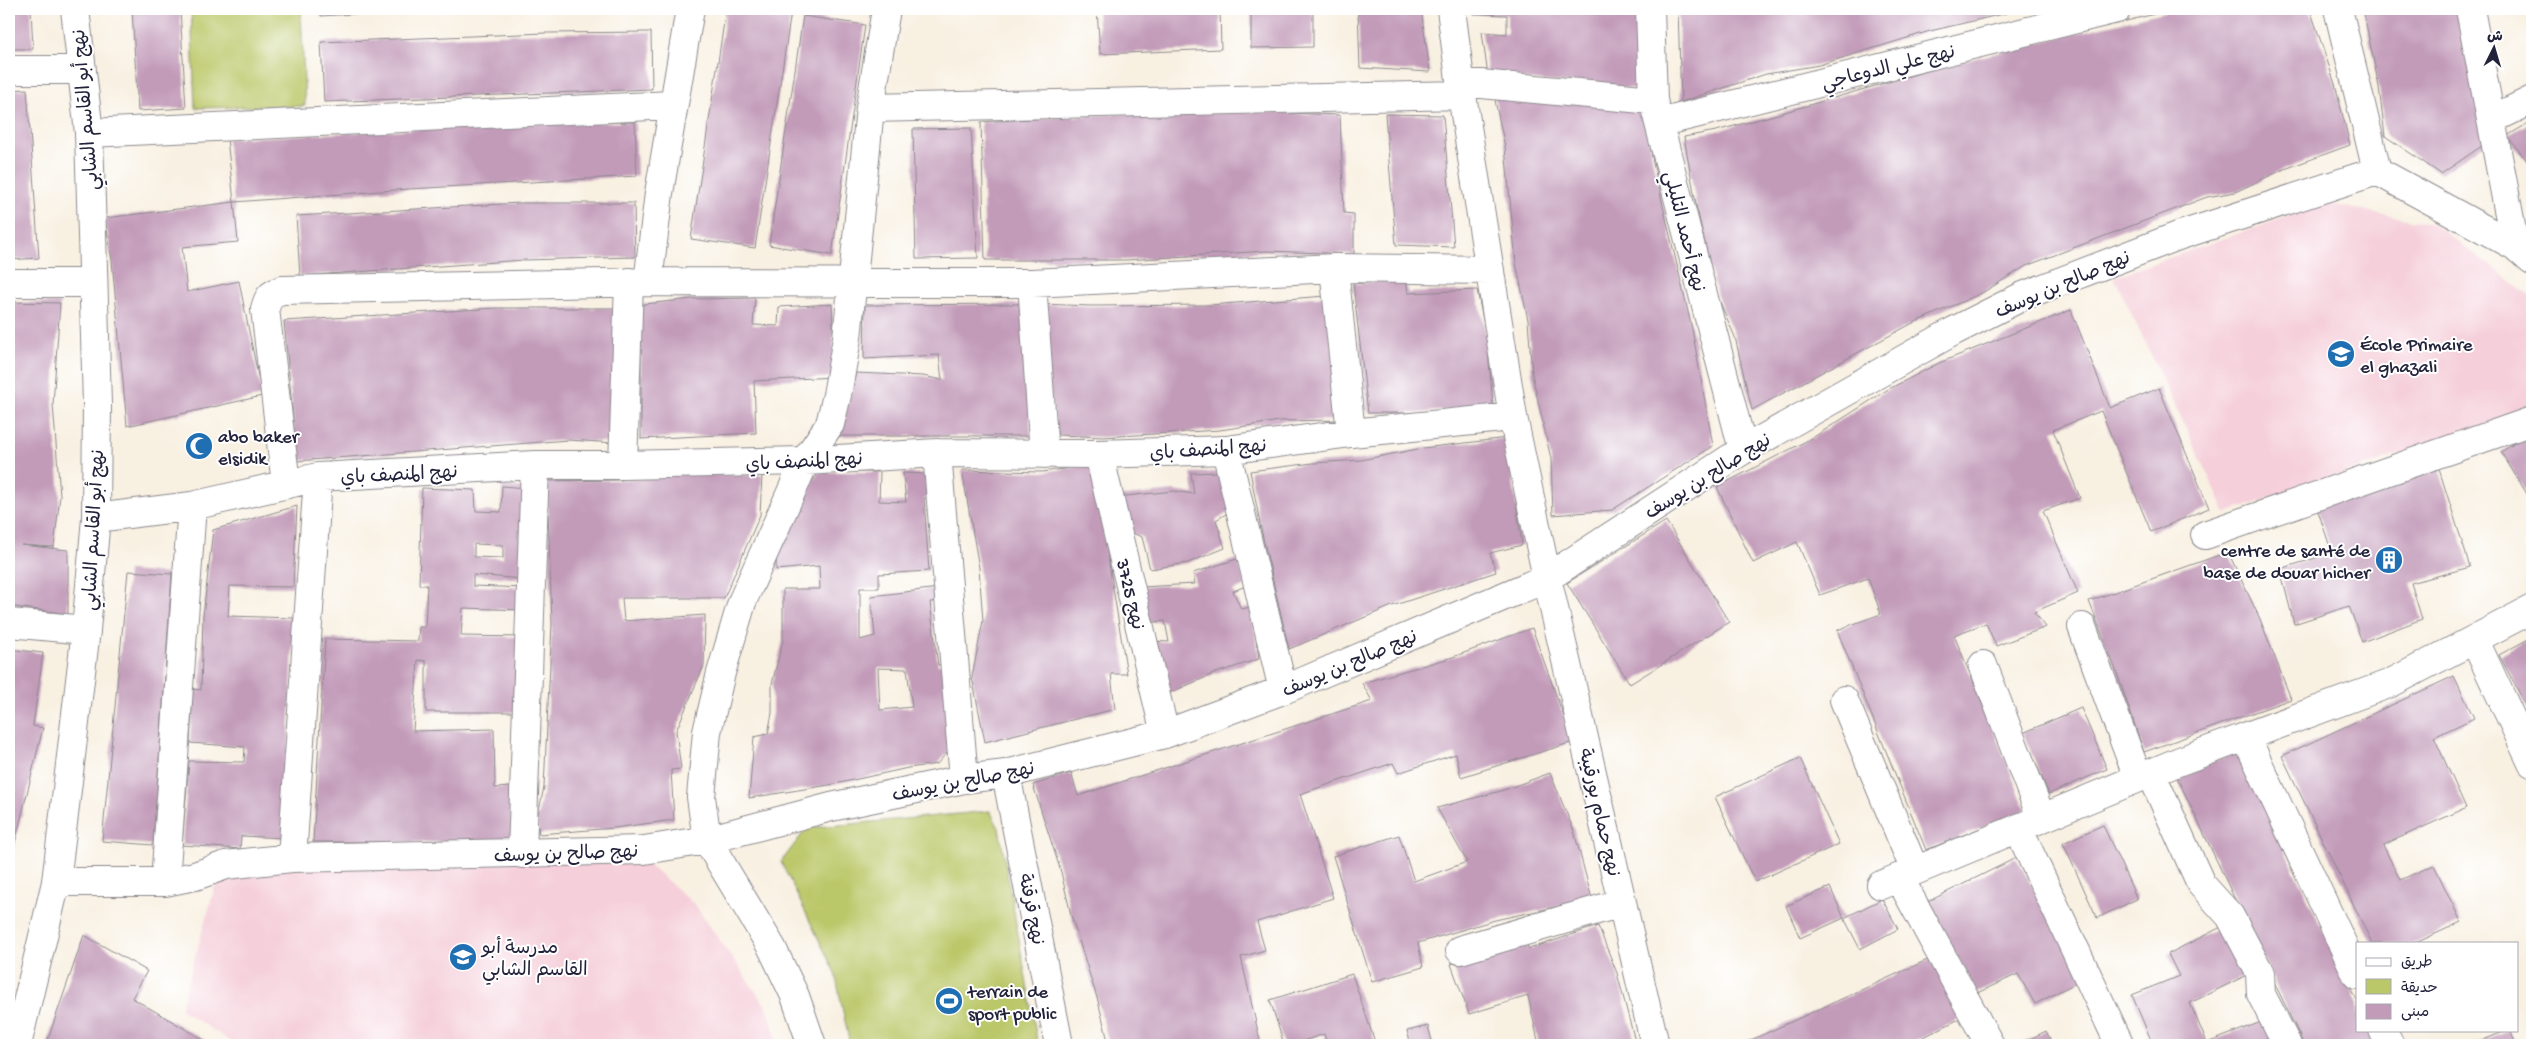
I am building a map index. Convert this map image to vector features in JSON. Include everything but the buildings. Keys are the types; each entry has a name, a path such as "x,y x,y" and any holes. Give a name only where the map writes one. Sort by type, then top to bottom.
{"street":[{"name":"نهج أبو القاسم الشابي","path":"17,1045 56,882 86,630 96,518 97,404 89,133 75,9"},
{"path":"623,465 638,282 690,9"},
{"path":"812,1045 795,996 772,948 707,840 701,797 708,732 721,673 742,602 805,461 830,424 848,338 870,108 886,9"},
{"name":"نهج حمام بورقيبة","path":"1451,9 1461,89 1513,417 1547,578 1654,1045"},
{"name":"نهج أحمد التليلي","path":"1650,9 1656,112 1742,450"},
{"name":"نهج علي الدوعاجي","path":"870,108 1461,89 1656,112 2116,9"},
{"path":"2338,9 2377,171 2524,253"},
{"path":"2470,9 2491,120 2524,253"},
{"path":"9,70 81,70"},
{"path":"2491,120 2532,100"},
{"path":"89,133 672,105"},
{"name":"نهج صالح بن يوسف","path":"56,882 165,882 195,876 226,865 292,858 644,850 707,840 831,807 964,779 1006,774 1165,734 1283,690 1547,578 1742,450 1954,331 2023,296 2178,236 2377,171"},
{"path":"286,484 265,309 268,297 272,293 295,288 638,282 1032,283 1334,268 1490,270"},
{"path":"1334,268 1351,433"},
{"path":"9,283 93,283"},
{"path":"1032,283 1044,454"},
{"name":"نهج المنصف باي","path":"96,518 192,506 318,477 535,465 805,461 937,452 1099,454 1226,450 1351,433 1513,417"},
{"path":"2205,535 2532,420"},
{"path":"1226,450 1283,690"},
{"path":"937,452 964,779"},
{"name":"نهج 3725","path":"1099,454 1165,734"},
{"path":"522,854 535,465"},
{"path":"292,858 318,477"},
{"path":"165,882 192,506"},
{"path":"1899,879 2144,776 2391,683 2475,641 2532,609"},
{"path":"9,623 86,630"},
{"path":"2082,627 2144,776 2201,884 2230,916 2260,973 2261,994 2287,1045"},
{"path":"2475,641 2532,763"},
{"path":"1983,665 2030,823 2120,1045"},
{"path":"1844,700 1899,879 1990,1045"},
{"path":"2246,738 2356,973"},
{"name":"نهج قرقنة","path":"1006,774 1059,1045"},
{"path":"1460,950 1621,902"},
{"path":"2384,1032 2390,1045"}],"shaded area":[{"name":"École Primaire el ghazali","path":"2326,203 2436,225 2532,297 2532,410 2226,513 2114,277"},
{"name":"مدرسة أبو القاسم الشابي","path":"623,842 695,905 768,1009 778,1045 236,1045 180,1009 221,866"}],"green space":[{"path":"191,9 301,9 305,106 195,108"},
{"name":"terrain de sport public","path":"990,811 999,828 1038,1045 850,1045 835,973 781,862 807,828"}],"place":[{"name":"École Primaire el ghazali","path":"2341,354"},
{"name":"abo baker elsidik","path":"199,446"},
{"name":"centre de santé de base de douar hicher","path":"2389,560"},
{"name":"مدرسة أبو القاسم الشابي","path":"463,957"},
{"name":"terrain de sport public","path":"949,1001"}]}
